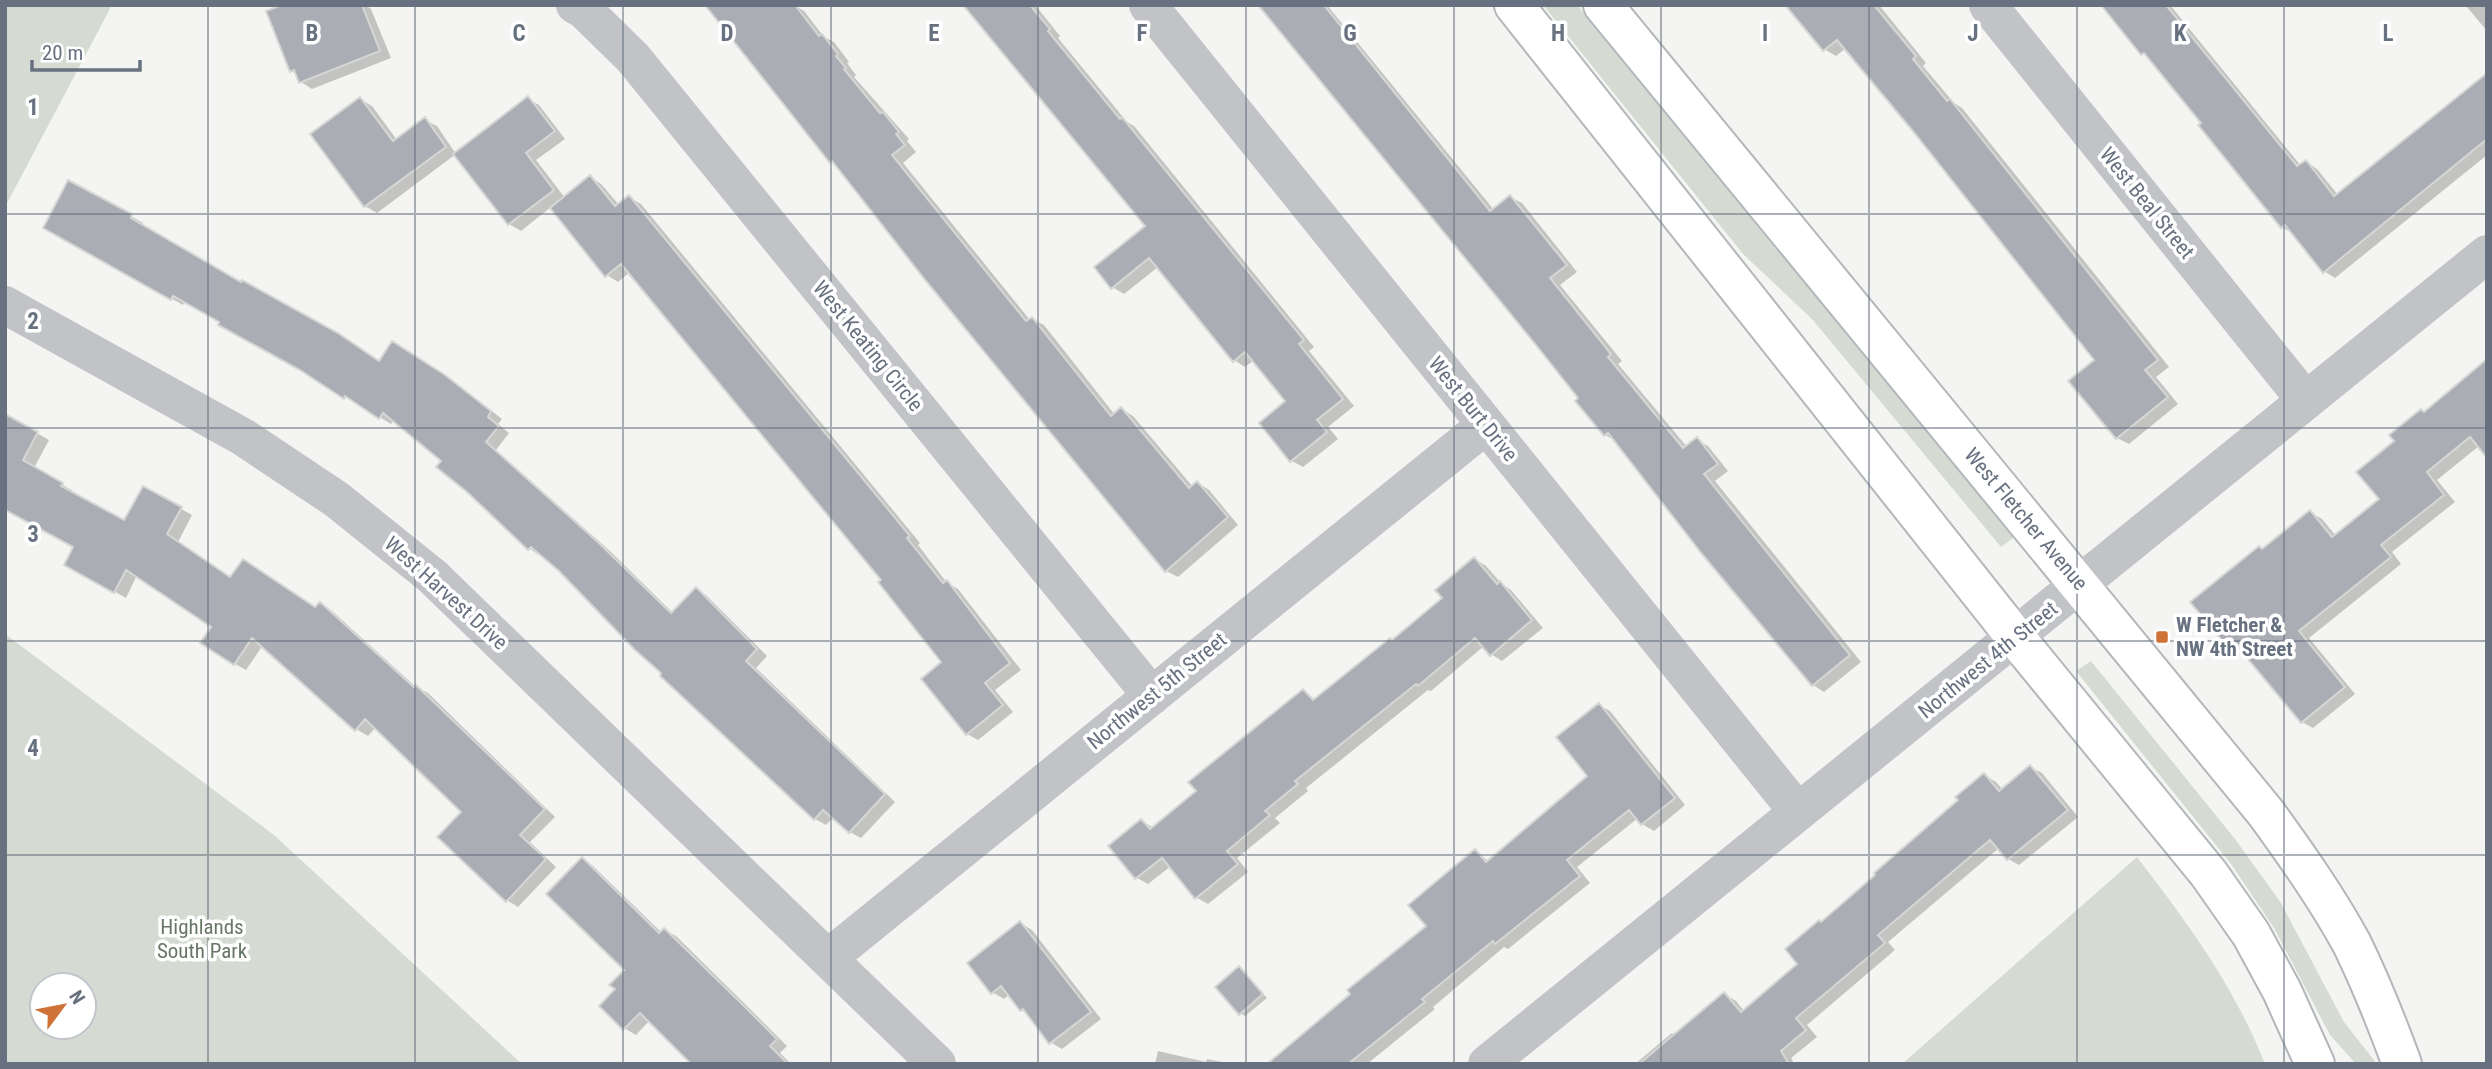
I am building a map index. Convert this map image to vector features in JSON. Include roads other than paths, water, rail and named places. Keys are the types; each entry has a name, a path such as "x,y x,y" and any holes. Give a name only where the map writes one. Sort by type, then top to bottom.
{"main road":[{"path":"1514,5 2016,638 2209,874 2251,934 2285,996 2315,1064"},
{"name":"West Fletcher Avenue","path":"1603,5 2266,813 2314,879 2352,945 2402,1064"}],"street":[{"name":"West Keating Circle","path":"575,5 584,10 633,58 1152,696"},
{"name":"West Burt Drive","path":"1148,5 1798,812"},
{"name":"West Beal Street","path":"1988,5 2306,401"},
{"name":"Northwest 4th Street","path":"1487,1064 2487,254"},
{"name":"West Harvest Drive","path":"5,305 243,438 346,508 432,576 828,958"},
{"name":"Northwest 5th Street","path":"828,958 1486,425"},
{"path":"828,958 937,1064"}],"place":[{"name":"W Fletcher & NW 4th Street","path":"2162,637"}],"park label":[{"name":"Highlands South Park","path":"202,939"}]}
